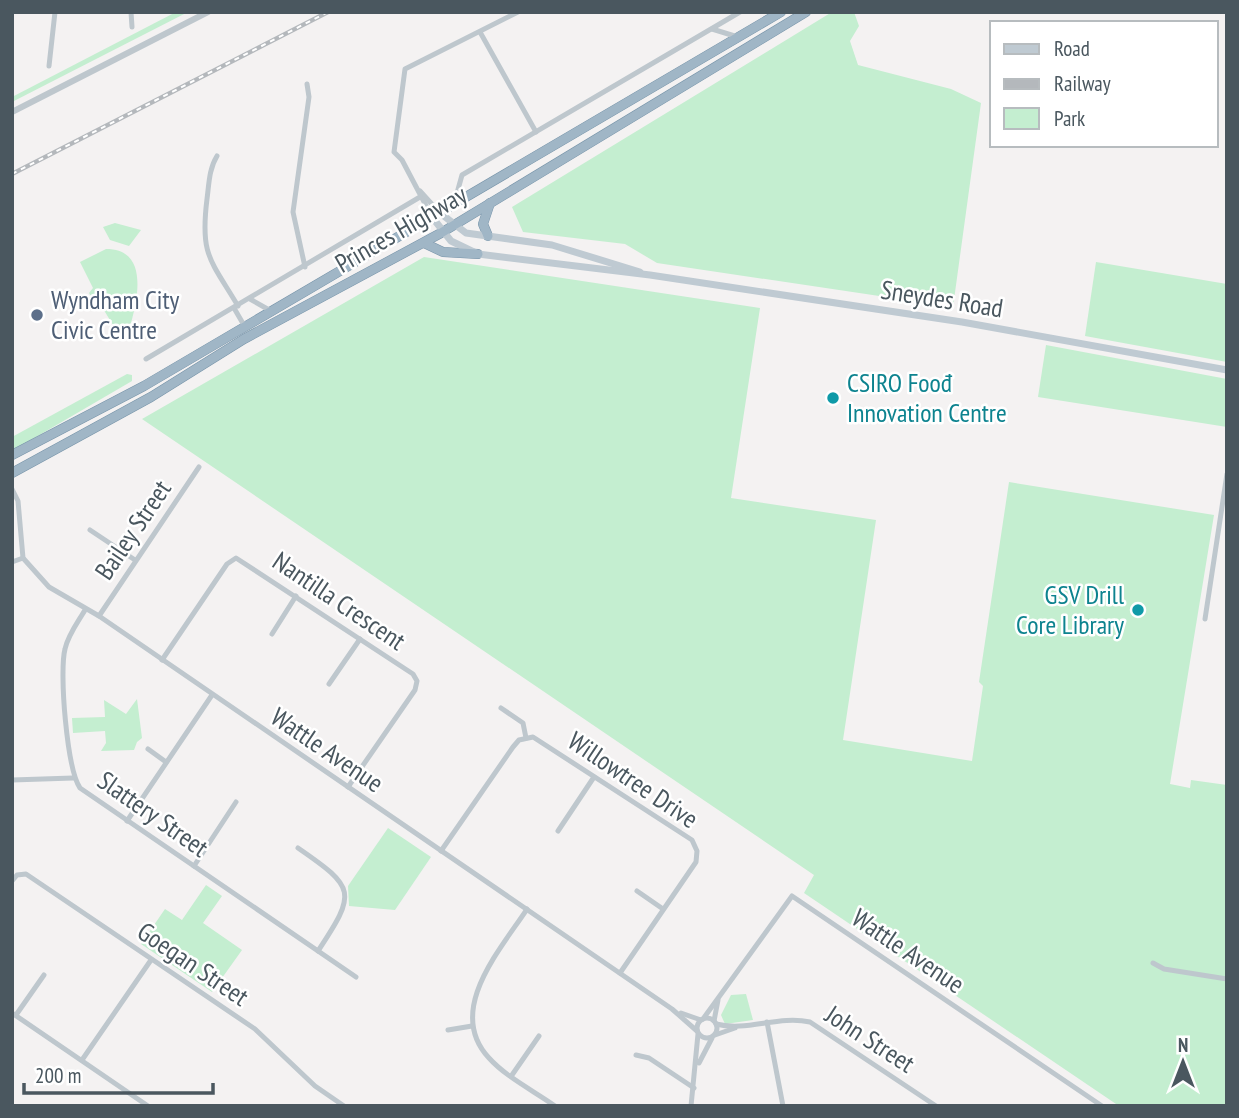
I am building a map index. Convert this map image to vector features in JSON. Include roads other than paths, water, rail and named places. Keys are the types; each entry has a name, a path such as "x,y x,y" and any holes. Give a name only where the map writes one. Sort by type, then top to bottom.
{"highway":[{"name":"Princes Highway","path":"12,455 144,386 782,12"},
{"name":"Princes Highway","path":"12,473 151,397 264,328 424,243 806,12"},
{"path":"488,236 484,223 490,203"},
{"path":"424,243 443,252 478,254"},
{"path":"245,327 264,328"},
{"path":"144,386 151,397"}],"main road":[{"path":"436,215 453,226"},
{"name":"Sneydes Road","path":"436,215 441,233 458,246 478,254 650,275 962,322 1227,370"},
{"name":"Sneydes Road","path":"453,226 466,233 552,245 650,275"}],"street":[{"path":"49,66 55,12"},
{"path":"131,12 132,27"},
{"path":"12,112 208,12"},
{"path":"436,215 393,148 405,69 518,12"},
{"path":"454,204 458,180 740,12"},
{"path":"712,29 738,37"},
{"path":"480,32 536,132"},
{"path":"305,267 293,222 309,97 307,84"},
{"path":"217,156 211,171 203,237 210,260 245,327"},
{"path":"417,189 420,197 436,215"},
{"path":"146,359 404,209 420,197"},
{"path":"250,299 271,312"},
{"name":"Bailey Street","path":"99,616 199,467"},
{"path":"1205,619 1227,474"},
{"path":"12,489 18,501 23,558 12,562"},
{"path":"90,530 135,560"},
{"name":"Wattle Avenue","path":"23,558 49,587 99,616 527,909 672,1009 698,1032"},
{"name":"Nantilla Crescent","path":"162,660 227,564 236,558 413,674 417,681 415,690 348,787"},
{"path":"272,634 296,596"},
{"name":"Slattery Street","path":"85,610 64,652 66,717 73,778 80,788 356,977"},
{"path":"329,684 360,639"},
{"path":"127,821 212,695"},
{"name":"Willowtree Drive","path":"501,708 523,723 526,738"},
{"name":"Willowtree Drive","path":"442,851 513,747 526,738 541,740 692,840 697,851 696,862 620,973"},
{"path":"148,749 166,762"},
{"path":"558,831 594,777"},
{"path":"12,780 73,778"},
{"path":"194,866 236,802"},
{"path":"299,848 342,880 346,893 339,920 318,951"},
{"name":"Goegan Street","path":"12,881 17,875 26,874 255,1029 316,1086 344,1106"},
{"path":"637,891 663,908"},
{"name":"Wattle Avenue","path":"672,1009 702,1019 792,896 1102,1106"},
{"path":"527,909 488,968 475,994 472,1026 489,1058 555,1106"},
{"path":"82,1060 151,960"},
{"path":"1153,963 1164,969 1227,979"},
{"path":"44,975 14,1014 148,1106"},
{"name":"Wattle Avenue","path":"714,1036 720,994"},
{"name":"John Street","path":"714,1036 737,1027 767,1022 793,1018 810,1021 936,1106"},
{"path":"691,1106 697,1069 698,1032 702,1019"},
{"name":"John Street","path":"702,1019 737,1027"},
{"path":"767,1022 783,1106"},
{"path":"448,1030 472,1026"},
{"path":"698,1032 706,1039 714,1036"},
{"path":"697,1069 714,1036"},
{"path":"512,1075 539,1037"},
{"path":"636,1055 649,1058 694,1088"}],"railway":[{"path":"12,174 328,12"}],"place":[{"name":"Wyndham City Civic Centre","path":"37,315"},
{"name":"CSIRO Foođ Innovation Centre","path":"833,398"},
{"name":"GSV Drill Core Library","path":"1138,610"}]}
